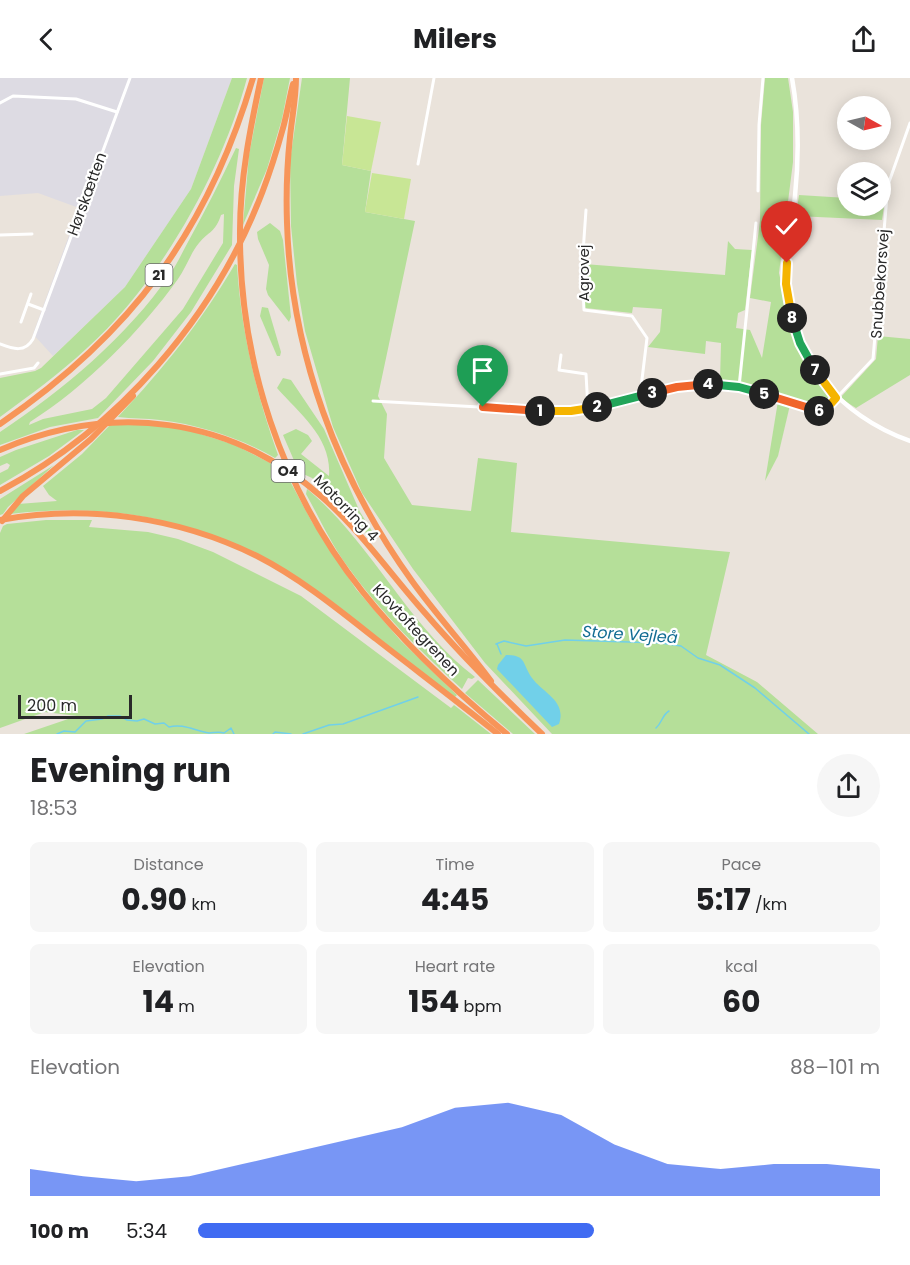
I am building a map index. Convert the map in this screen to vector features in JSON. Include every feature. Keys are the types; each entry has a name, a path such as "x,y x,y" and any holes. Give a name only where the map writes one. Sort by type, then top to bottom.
{"highway":[{"name":"21","path":"0,424 54,385 87,357 135,306 161,273 188,232 213,184 237,129 253,78"},
{"name":"Klovtoftegrenen","path":"261,78 243,173 240,261 252,356 266,408 281,450 300,493 323,534 386,620 432,667 507,734"},
{"name":"Klovtoftegrenen","path":"296,78 287,175 287,237 297,316 316,391 348,474 384,539 431,608 496,689"},
{"path":"0,521 23,496 119,409 160,367 187,330 223,274 250,221 277,150 296,78"},
{"name":"Motorring 4","path":"0,450 47,433 110,422 178,426 202,431 243,446 285,469 323,498 357,533 480,675 542,734"},
{"path":"0,491 34,472 88,436"},
{"path":"0,521 18,516 70,513 125,516 195,532 240,549 297,580 333,605 498,734"}],"street":[{"name":"Hørskætten","path":"0,344 15,349 29,345 130,78"},
{"path":"418,164 434,78"},
{"path":"758,191 759,125 763,78"},
{"path":"792,78 798,138 795,196 787,263 789,306 800,343 810,362 836,398 875,426 910,441"},
{"path":"0,103 13,96 76,99 117,112"},
{"name":"Snubbekorsvej","path":"836,398 873,359 887,196 910,123"},
{"name":"Agrovej","path":"586,210 582,267 584,310 632,316 647,338 640,396"},
{"path":"739,387 756,223"},
{"path":"0,235 32,234"},
{"path":"21,322 31,294"},
{"path":"28,304 44,310"},
{"path":"561,355 559,370 586,374 588,409"},
{"path":"0,374 34,369 38,363"},
{"path":"374,400 552,411 588,409 696,384 739,387 820,411 825,410 836,398"}],"shaded area":[{"path":"0,78 232,78 191,189 125,287 53,356 33,334 79,208 38,193 0,196"}],"green space":[{"path":"232,78 247,78 222,151 184,224 162,259 113,323 55,376 0,417 0,378 41,368 125,287 191,189"},
{"path":"264,78 290,78 282,119 267,169 243,225 249,155"},
{"path":"302,78 350,78 342,165 371,171 365,212 415,221 378,396 387,414 384,458 412,505 471,511 478,458 517,463 511,532 730,552 706,655 757,682 818,734 552,734 485,663 413,569 362,493 333,427 305,331 291,226 290,161"},
{"path":"765,78 788,78 793,112 793,162 779,273 791,327 806,363 830,398 824,408 815,408 757,388 720,381 721,343 706,341 705,354 648,347 660,332 662,309 633,307 632,313 585,308 584,264 725,275 728,241 735,249 752,250 745,310 738,313 736,328 750,330 762,358 771,302 750,298 760,221 761,125"},
{"path":"347,116 381,122 371,171 342,165"},
{"path":"236,148 239,149 234,186 232,245 191,312 153,361 98,418 50,427 0,445 0,432 24,416 92,361 114,341 153,297 177,262","holes":["224,214 223,243 183,309 106,398 92,409 43,419 29,425 91,376 129,338 163,299 181,275 196,247 214,229 221,215"]},
{"path":"372,173 411,179 404,219 365,212"},
{"path":"799,195 837,197 837,216 883,216 882,220 796,216"},
{"path":"270,223 280,231 283,240 291,317 289,322 266,289 269,265 257,232"},
{"path":"235,264 237,265 246,338 263,408 278,455 275,458 248,444 205,429 175,422 118,417 181,344"},
{"path":"262,307 268,308 281,352 280,356 277,356 260,316"},
{"path":"878,336 910,339 910,375 856,408 840,398 876,359"},
{"path":"283,378 291,380 324,429 360,512 372,531 367,534 333,496 312,478 299,472 283,435 296,429 308,435 312,441 301,454 329,476 329,462 320,438 313,428 277,388"},
{"path":"778,401 790,405 778,456 765,481"},
{"path":"111,424 143,424 188,430 235,445 284,470 312,522 356,589 401,641 457,695 455,697 264,558 156,519 83,510 10,514 18,504 57,501 43,486 82,454"},
{"path":"77,430 84,430 49,456 0,485 0,473 8,469 10,465 7,463 0,466 0,457"},
{"path":"54,465 3,514 0,515 0,499"},
{"path":"307,489 351,534 429,633 475,677 468,678 462,689 402,631 361,584 331,540 306,494"},
{"path":"46,520 92,520 89,527 148,532 178,539 213,552 301,596 451,708 454,705 491,734 24,734 77,716 45,712 0,728 0,533 3,526 7,524"},
{"path":"478,680 535,734 513,734 465,693"}],"water":[{"path":"506,655 513,655 521,659 532,678 557,703 561,716 559,724 552,727 497,669"}],"waterway":[{"name":"Store Vejleå","path":"496,644 504,641 526,646 565,640 661,643 681,646 698,658 720,665 755,688 809,734"},
{"path":"497,644 501,654"},
{"name":"Store Vejleå","path":"303,734 329,725 343,724 418,697"},
{"path":"656,728 669,711"},
{"name":"Store Vejleå","path":"57,734 64,731 75,732 86,721 108,716 120,716 127,720 137,721 144,719 155,724 164,723 169,727 184,727 209,733 224,733 231,728 234,734"},
{"name":"Store Vejleå","path":"273,734 275,732 291,734"}],"route":[{"path":"483,407 571,411 601,407 677,387 718,384 739,387 814,410 825,410 836,398 820,378 800,343 789,306 786,284 787,263"}]}
